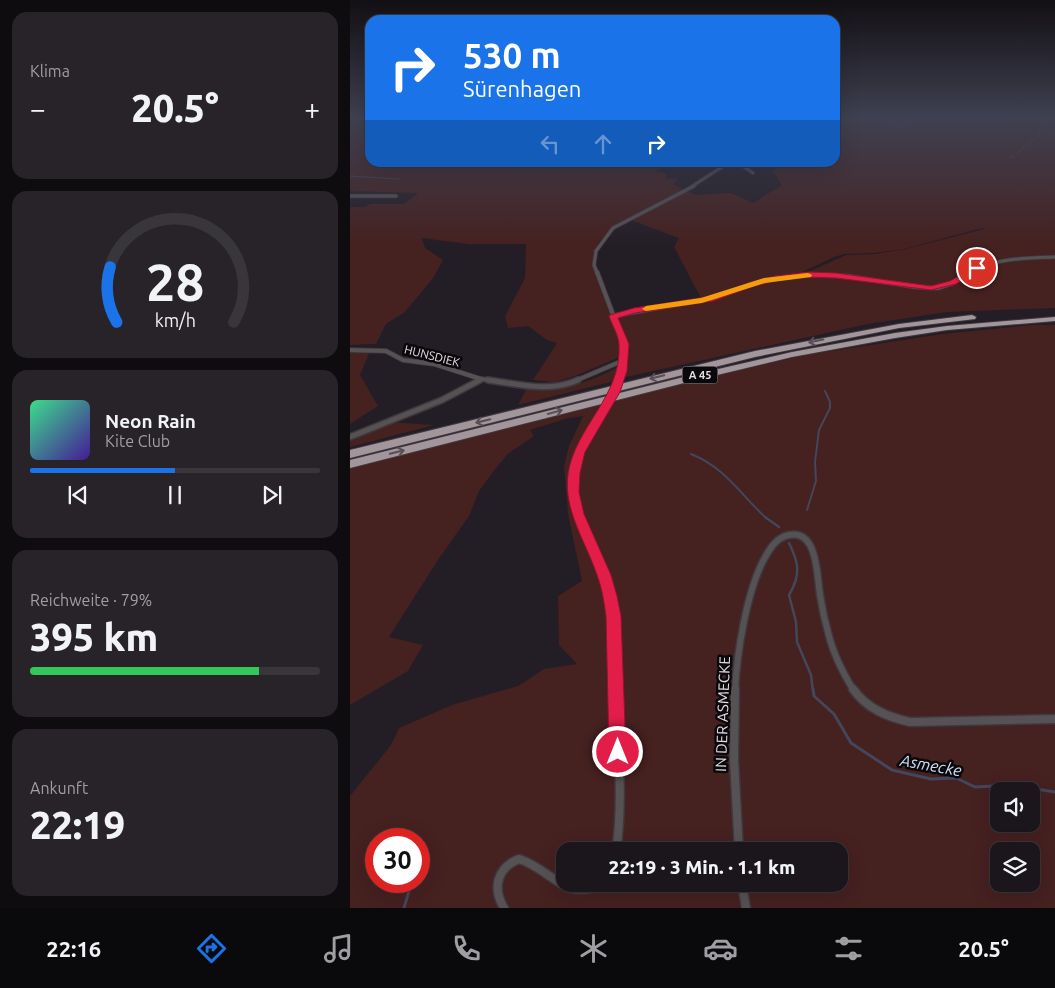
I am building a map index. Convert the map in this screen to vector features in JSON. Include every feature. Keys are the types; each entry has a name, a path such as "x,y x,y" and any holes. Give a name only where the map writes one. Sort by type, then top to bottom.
{"highway":[{"name":"A 45","path":"350,454 658,376 810,342 899,326 955,319 1055,312"},
{"name":"A 45","path":"350,464 776,357 928,329 1055,319"}],"street":[{"path":"618,842 619,808 614,616 604,575 578,514 573,492 574,473 579,452 615,392 622,371 624,344 594,265 596,251 619,224 702,182 722,167"},
{"path":"744,167 753,173"},
{"path":"350,196 396,196"},
{"path":"613,316 713,298 752,284 776,278 808,275 847,276 916,287 938,288 953,283 977,268 1022,258 1055,257"},
{"name":"HUNSDIEK","path":"350,350 386,350 403,360 434,364 481,379 542,388 568,384 622,361"},
{"path":"350,437 442,400 481,379"},
{"name":"IN DER ASMECKE","path":"738,842 734,802 736,668 756,582 766,555 775,540 782,536 800,535 811,547 826,624 839,664 855,691 877,713 896,720 910,722 1055,719"},
{"path":"504,908 497,892 499,877 507,865 519,859 534,864 556,881"},
{"path":"743,892 746,908"}],"shaded area":[{"path":"350,161 365,161 365,167 659,167 656,171 667,174 666,179 678,179 673,184 685,190 618,223 603,238 594,252 593,263 622,344 622,356 575,376 554,382 533,380 557,343 547,340 528,326 508,328 505,316 525,278 526,244 468,244 422,238 425,248 443,260 433,278 405,312 386,324 376,344 350,345 350,207 365,207 370,204 404,204 418,193 350,191"},
{"path":"840,161 1055,161 1055,308 947,312 868,324 626,377 626,343 616,318 634,311 703,301 765,281 799,276 846,255 875,254 905,249 985,229 982,228 904,249 875,253 844,254 796,275 763,280 702,300 674,247 679,238 628,219 687,191 696,195 731,193 753,203 782,185 772,170 777,169 775,167 840,167"},
{"path":"1032,325 1055,325 1055,908 350,908 350,796 391,745 399,728 452,705 518,686 544,669 577,664 559,645 558,596 582,581 568,514 564,466 569,446 583,416 565,419 530,430 534,436 509,453 496,468 479,491 469,516 438,560 389,637 423,645 408,671 350,705 350,467 622,398 806,355 942,334"},
{"path":"350,351 370,351 360,375 378,406 350,424"},
{"path":"618,367 615,381 518,405 527,388 551,389 574,385 596,378"},
{"path":"389,422 434,425 350,447 350,441"}],"waterway":[{"path":"350,176 399,179"},
{"path":"807,510 816,481 815,462 819,430 830,408 830,402 825,391"},
{"name":"Asmecke","path":"691,454 723,474 765,517"},
{"name":"Asmecke","path":"765,517 779,527"},
{"name":"Asmecke","path":"789,543 797,563 797,575 789,595 796,622 797,642 811,675 813,691"},
{"name":"Asmecke","path":"813,689 814,696 834,714 851,743 892,770 931,779 956,778 975,787 1011,785 1055,792"},
{"path":"404,908 408,893"}],"slow traffic":[{"path":"646,309 702,301 764,280 808,275"}],"route":[{"path":"618,752 614,616 604,575 578,514 573,492 574,473 579,452 588,434 615,392 622,371 624,344 613,316 702,301 764,280 776,278 808,275 847,276 902,285 938,288 953,283 977,268"}]}
